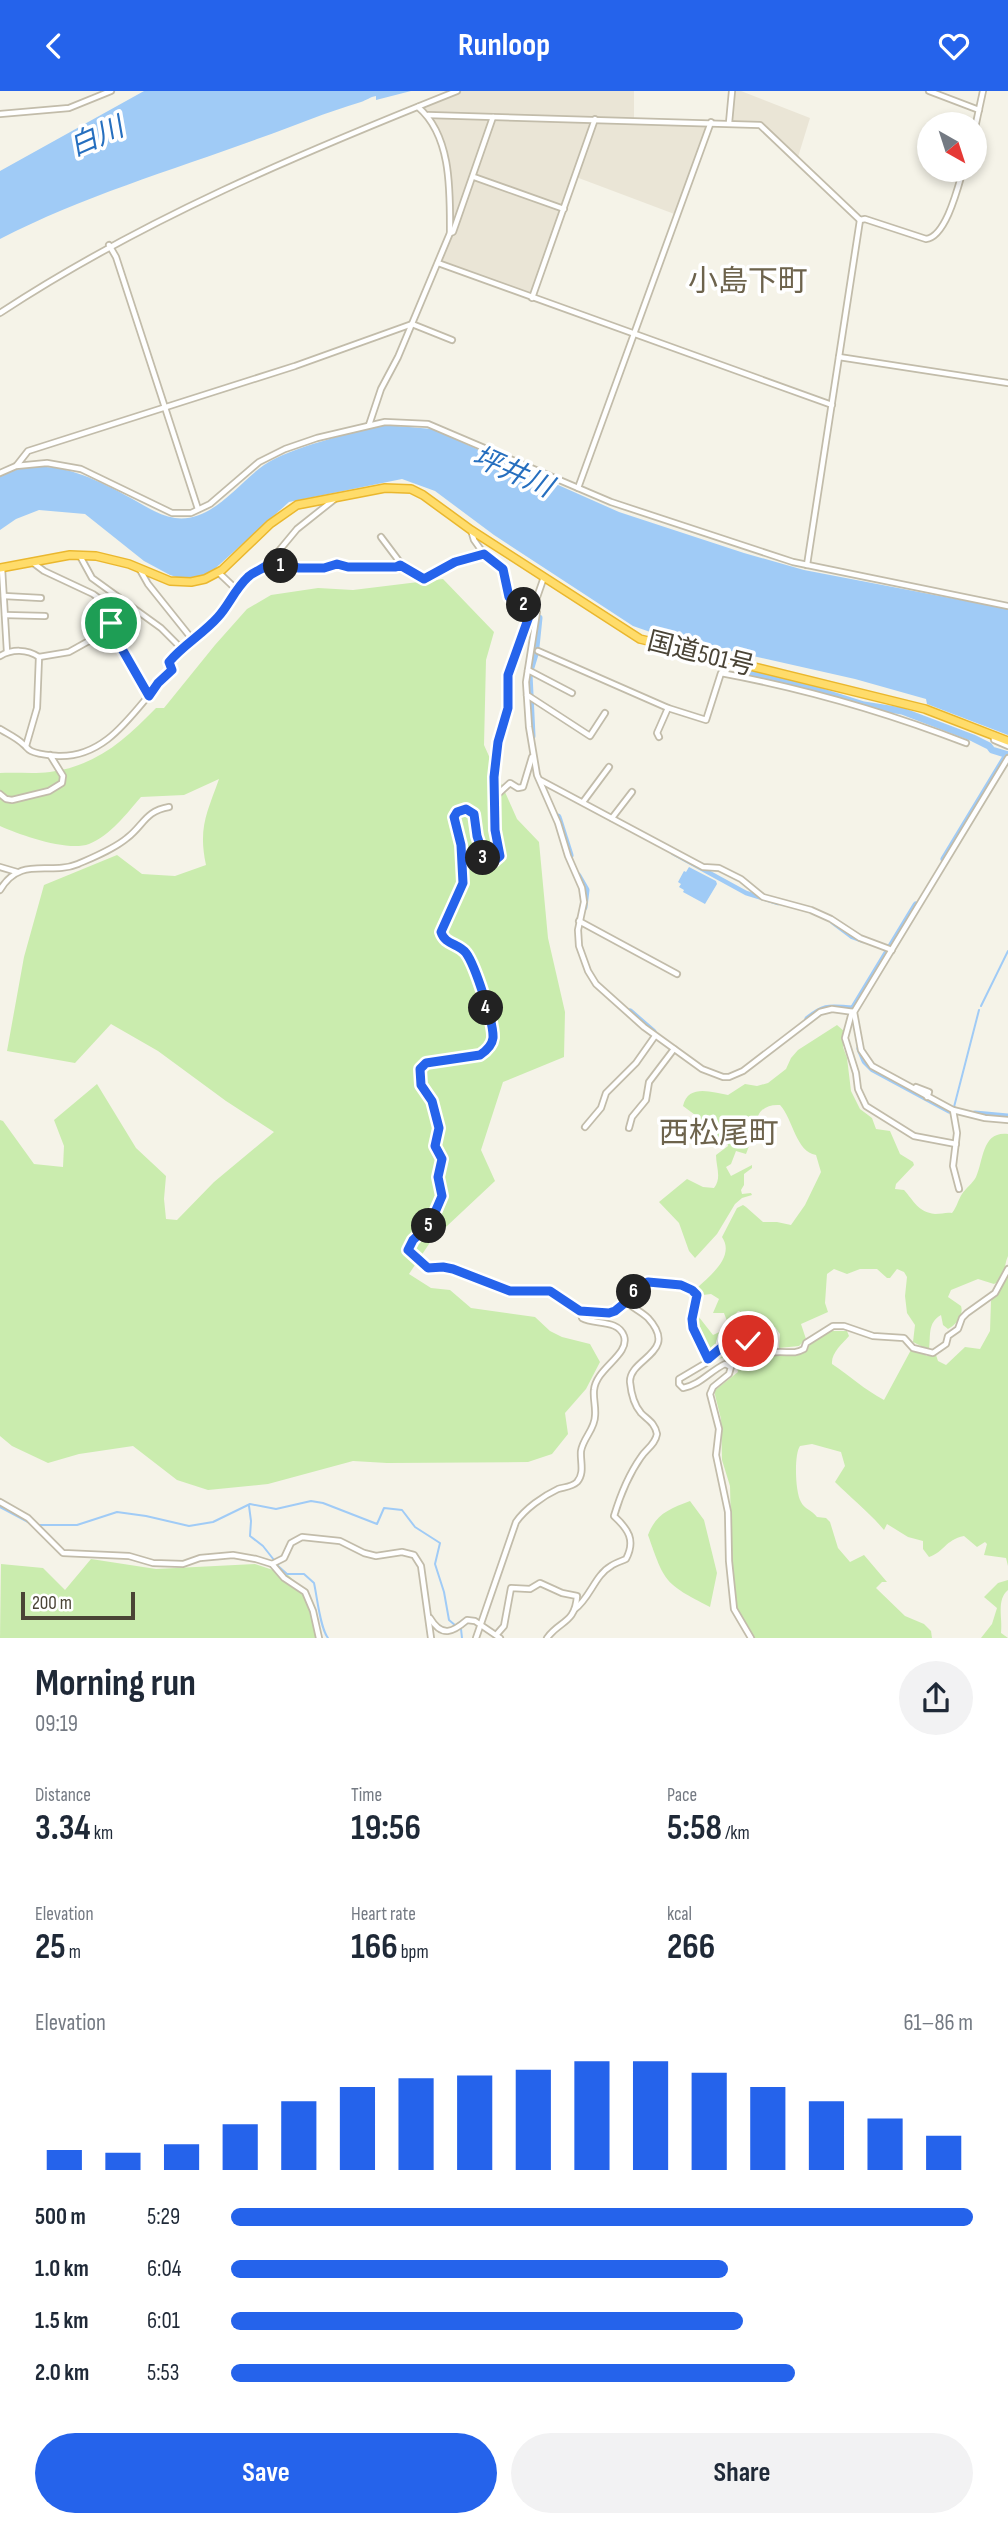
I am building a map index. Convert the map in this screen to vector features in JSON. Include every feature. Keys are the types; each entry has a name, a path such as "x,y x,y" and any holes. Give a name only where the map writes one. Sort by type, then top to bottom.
{"highway":[{"name":"国道501号","path":"1,568 80,555 108,558 180,582 205,579 219,572 288,509 297,505 385,488 411,489 640,639 925,709 994,735 1008,744"}],"street":[{"path":"0,114 69,108 111,91"},
{"path":"0,313 109,245 221,190 358,130 385,122 457,91"},
{"path":"729,123 732,91"},
{"path":"929,91 979,110 984,91"},
{"path":"369,425 381,389 450,233 449,194 442,142 428,115 418,107"},
{"path":"428,115 760,125 860,220"},
{"path":"450,233 453,232 474,177 493,117"},
{"path":"532,298 595,119"},
{"path":"578,488 711,122"},
{"path":"474,177 565,209"},
{"path":"860,220 865,219 931,239 942,227 959,182"},
{"path":"807,565 860,220"},
{"path":"109,245 116,257 198,509"},
{"path":"438,263 832,405"},
{"path":"16,466 28,451 295,366 412,324 452,340"},
{"path":"839,357 1008,383"},
{"path":"0,473 16,466 47,463 81,469 172,513 191,513 223,494 267,457 317,437 385,422 428,424 645,515 807,565 1008,606"},
{"path":"0,729 33,752 50,755 79,755 98,746 121,728 172,670 169,662 220,614 251,575 263,570 297,529 337,497"},
{"path":"471,530 474,540 484,554 503,569 509,597 532,608 538,617 529,696 533,757 539,780 582,888 584,902 579,946 592,979 654,1036 710,1074 729,1077 765,1056 820,1012 832,1009 853,1012"},
{"path":"381,537 400,565 424,579 455,562 484,554"},
{"path":"80,555 92,578 161,628 181,648"},
{"path":"32,561 44,571 105,603 114,635 149,696"},
{"path":"271,562 299,568 324,568 337,564 348,567 400,565"},
{"path":"1,568 8,652"},
{"path":"139,568 148,584 192,639"},
{"path":"219,572 237,590"},
{"path":"544,577 508,675 508,708 498,742 494,777 500,856 493,862 485,860 477,836 474,814 466,809 457,812 454,817 461,845 463,883 441,932 448,942 466,953 480,985 493,1036 487,1051 480,1055 426,1063 420,1069 421,1085 432,1101 439,1128 435,1146 442,1159 438,1177 442,1196 430,1224 413,1240 408,1250 428,1268 453,1269 510,1291 550,1291 580,1311 609,1313 626,1302 640,1285 648,1282 673,1283 692,1290 697,1295 693,1328 708,1359"},
{"path":"2,592 41,598"},
{"path":"3,612 45,617"},
{"path":"111,623 128,619 131,621"},
{"path":"0,656 8,652 24,652 39,657 69,652 87,642 114,635"},
{"path":"538,651 668,708 706,720 721,673 883,712 966,743"},
{"path":"26,747 37,708 39,657"},
{"path":"530,670 572,693"},
{"path":"529,696 590,736 606,712"},
{"path":"659,737 657,733 668,708"},
{"path":"0,794 12,800 56,788 62,783 63,776 50,755"},
{"path":"498,794 510,783 518,788 523,787 533,757"},
{"path":"956,1144 914,1136 866,1106 858,1089 845,1038 853,1012 1008,758"},
{"path":"583,802 609,767"},
{"path":"539,780 703,867 719,868 733,874 763,897 811,910 831,919 860,938 891,949"},
{"path":"612,818 632,792"},
{"path":"0,890 9,878 18,872 78,864 127,839 155,809 169,807"},
{"path":"0,867 18,872"},
{"path":"580,921 677,975"},
{"path":"853,1012 861,1049 868,1063 954,1110 985,1118 1008,1120"},
{"path":"585,1127 601,1108 606,1093 636,1063 654,1036"},
{"path":"629,1128 632,1117 646,1100 649,1082 674,1049"},
{"path":"916,1087 929,1092 928,1097"},
{"path":"954,1110 957,1133 953,1166 959,1189"},
{"path":"751,1638 734,1609 726,1493 716,1455 719,1429 710,1394 713,1387 729,1374 731,1367 725,1364 696,1385 683,1388 679,1379 706,1363 722,1347 725,1336 748,1341 755,1353 767,1356 779,1352 801,1351 806,1343 833,1326 873,1336 901,1338 919,1351 933,1353 946,1344 948,1336 958,1329 967,1313 991,1297 1008,1269"},
{"path":"575,1609 583,1604 603,1572 611,1565 626,1559 629,1553 632,1541 630,1535 614,1515 642,1454 653,1444 657,1434 652,1422 635,1405 630,1378 652,1355 657,1346 657,1332 648,1317 626,1302"},
{"path":"476,1638 516,1522 524,1512 553,1491 574,1484 580,1477 581,1450 595,1418 595,1383 598,1375 625,1344 623,1334 616,1327 588,1322 582,1318 580,1311"},
{"path":"0,1502 28,1518 63,1553 129,1556 153,1563 183,1564 200,1558 233,1555 272,1564 284,1578 305,1592 313,1611 319,1638"},
{"path":"272,1564 284,1558 291,1543 302,1537 340,1541 376,1556 410,1553 417,1557 421,1566 431,1638"},
{"path":"428,1615 434,1625 443,1631 453,1632 471,1620 498,1636 504,1626 511,1588 530,1589 540,1583 562,1593 577,1596 575,1609 568,1622 547,1638"}],"shaded area":[{"path":"457,91 634,91 634,120 711,122 677,215 576,177 532,298 438,263 450,233 444,154 431,120 418,107"},
{"path":"734,91 741,91 810,118 798,157 760,125 733,121"}],"green space":[{"path":"443,579 494,632 486,660 484,745 517,819 539,842 548,938 565,1012 564,1057 503,1082 481,1150 495,1181 431,1241 409,1274 431,1288 450,1290 471,1308 535,1317 550,1331 562,1337 590,1344 600,1362 586,1389 565,1413 568,1434 552,1454 528,1462 353,1461 268,1484 208,1490 177,1480 133,1446 79,1454 48,1463 12,1446 0,1436 0,1120 34,1164 63,1167 64,1146 54,1120 97,1084 136,1148 166,1176 166,1219 177,1220 214,1182 274,1132 158,1051 111,1024 75,1063 7,1051 24,957 44,885 117,855 142,874 175,876 206,865 203,830 219,779 184,795 141,797 104,836 89,844 69,846 31,838 0,826 0,773 44,773 66,769 109,750 156,708 164,708 247,609 271,595 318,588 353,590"},
{"path":"837,1025 845,1032 843,1047 851,1091 860,1109 872,1118 876,1129 890,1131 900,1154 913,1162 914,1165 896,1184 895,1189 904,1190 920,1208 935,1214 952,1213 962,1194 976,1177 989,1142 999,1134 1008,1134 1008,1256 1003,1276 994,1284 978,1279 951,1290 948,1297 961,1306 960,1316 948,1329 943,1325 941,1315 937,1318 930,1330 929,1350 913,1342 915,1325 907,1313 905,1296 907,1277 897,1269 890,1278 877,1269 860,1269 847,1274 834,1269 827,1274 825,1303 828,1312 801,1324 806,1339 799,1346 779,1348 780,1334 775,1327 766,1328 758,1343 755,1342 758,1326 739,1311 731,1325 724,1313 713,1313 719,1299 711,1294 703,1295 698,1287 724,1258 726,1251 722,1237 737,1208 743,1205 763,1222 791,1225 805,1205 821,1172 816,1155 809,1153 799,1142 780,1105 768,1106 762,1110 757,1121 762,1131 752,1138 746,1154 736,1151 731,1164 726,1167 731,1176 752,1165 744,1174 741,1190 742,1194 752,1195 735,1204 717,1234 695,1258 689,1251 679,1223 659,1202 687,1179 703,1187 714,1188 718,1176 716,1155 728,1146 727,1141 718,1137 713,1144 710,1126 683,1106 690,1095 708,1091 728,1095 745,1084 757,1086 768,1083 786,1069 798,1050"},
{"path":"1008,1273 1008,1566 1006,1558 984,1555 987,1544 985,1542 977,1547 964,1536 953,1540 929,1557 923,1549 923,1541 908,1537 887,1524 884,1530 835,1482 845,1466 841,1452 812,1444 800,1446 796,1473 797,1490 802,1504 817,1517 826,1518 830,1522 838,1548 850,1562 864,1555 887,1582 882,1582 876,1588 905,1616 924,1624 931,1631 932,1638 755,1638 737,1610 732,1564 730,1486 722,1460 721,1419 714,1391 738,1372 735,1359 730,1356 718,1359 714,1356 693,1321 695,1312 713,1335 726,1329 729,1337 752,1342 751,1348 763,1357 801,1353 811,1342 829,1331 847,1331 849,1336 835,1352 832,1364 884,1400 912,1348 927,1356 936,1355 938,1361 946,1365 965,1347 980,1349 990,1331 991,1301"},
{"path":"690,1501 704,1520 717,1573 710,1607 668,1580 658,1563 648,1535 664,1513"},
{"path":"91,1559 156,1569 255,1564 288,1575 310,1595 321,1638 0,1638 1,1564 43,1568 65,1590"},
{"path":"1008,1580 1008,1590 1002,1599 1001,1633 1008,1638 981,1638 992,1624 997,1608 984,1597 998,1583"}],"water":[{"name":"白川","path":"144,91 411,91 376,100 376,96 372,97 128,184 0,239 0,171"},
{"name":"坪井川","path":"386,425 432,429 619,512 744,553 804,570 1008,609 1008,735 927,704 926,699 855,679 656,634 633,626 494,535 435,491 402,479 289,502 209,574 186,580 144,561 85,514 39,510 16,519 0,530 0,476 18,470 36,467 70,471 104,484 160,514 188,518 213,508 275,458 323,441"},
{"path":"689,867 716,881 717,884 705,904 679,887 681,884 678,882"}],"waterway":[{"path":"536,647 539,618"},
{"path":"532,736 529,674 536,651"},
{"path":"751,674 810,688 864,705 902,711 973,738 992,750 1008,755"},
{"path":"944,859 1007,755"},
{"path":"558,817 570,855"},
{"path":"673,853 746,893 778,903"},
{"path":"578,876 586,890 584,907"},
{"path":"808,1019 825,1009 853,1009 916,905"},
{"path":"832,922 852,937 863,941"},
{"path":"981,1006 1008,951"},
{"path":"954,1107 979,1010"},
{"path":"630,1012 653,1032"},
{"path":"860,1049 865,1061 873,1069 949,1110"},
{"path":"975,1114 1008,1117"},
{"path":"38,1525 77,1525 117,1512 189,1526 213,1522 250,1504 276,1509 311,1501 377,1524 384,1508 402,1510 415,1527 440,1543 435,1564 449,1620 456,1626"},
{"path":"249,1506 250,1536 263,1546 274,1560"},
{"path":"0,1507 30,1523"},
{"path":"277,1565 287,1574 304,1574 314,1583 321,1620 328,1638"},
{"path":"461,1629 462,1638"}],"district":[{"name":"小島下町","path":"748,281"},
{"name":"西松尾町","path":"719,1133"}],"route":[{"path":"111,623 114,635 149,696 173,669 169,662 181,648 211,624 251,575 263,570 271,562 299,568 324,568 337,564 348,567 400,565 424,579 455,562 484,554 503,569 509,597 532,608 508,675 508,708 498,742 494,777 495,830 500,856 493,862 482,857 474,814 466,809 457,812 454,817 461,845 463,883 441,932 448,942 466,953 477,975 493,1036 487,1051 480,1055 426,1063 420,1069 421,1085 432,1101 439,1128 435,1146 442,1159 438,1177 442,1196 430,1224 413,1240 408,1250 428,1268 453,1269 510,1291 550,1291 580,1311 615,1311 640,1285 648,1282 681,1285 697,1295 693,1328 708,1359 722,1347 725,1336 748,1341"}]}
